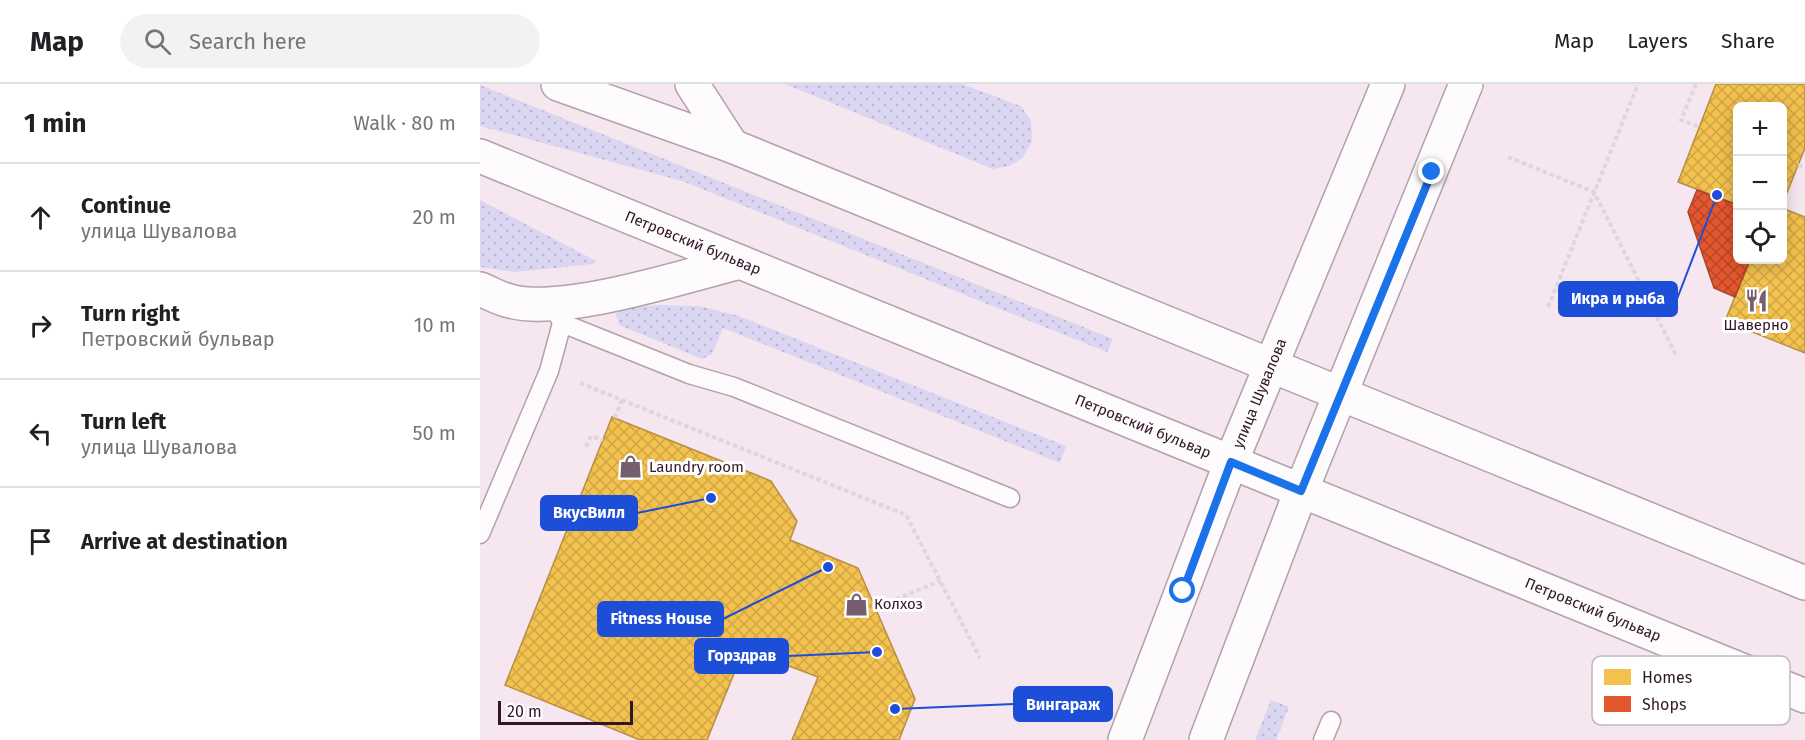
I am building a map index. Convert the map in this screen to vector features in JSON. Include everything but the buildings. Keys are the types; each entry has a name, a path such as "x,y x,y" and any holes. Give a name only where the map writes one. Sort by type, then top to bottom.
{"street":[{"path":"558,84 732,146 1805,583"},
{"path":"692,84 732,146"},
{"name":"улица Шувалова","path":"1125,740 1231,462 1388,84"},
{"path":"1206,740 1301,491 1466,84"},
{"name":"Петровский бульвар","path":"480,156 1702,656"},
{"path":"480,289 511,302 558,314 616,293 740,262"}],"lane":[{"path":"480,534 549,371 558,314 689,374 734,387 1010,498"},
{"path":"1323,740 1331,721"}],"path":[{"path":"1548,307 1638,84"},
{"path":"1696,84 1681,120 1699,127"},
{"path":"1509,157 1594,192 1677,357"},
{"path":"1798,165 1805,167"},
{"path":"575,381 906,515 980,658"},
{"path":"615,418 622,399"},
{"path":"586,447 591,436 603,441"},
{"path":"875,608 940,581"}],"shaded area":[{"path":"785,84 962,84 1021,106 1031,121 1032,142 1022,158 1010,166 993,169"},
{"path":"480,85 1113,339 1107,352 682,181 480,126"},
{"path":"480,200 596,261 593,264 516,272 480,267"},
{"path":"658,305 699,306 736,315 1066,446 1060,463 723,328 712,354 702,359 619,325 616,314 622,309"},
{"path":"1271,700 1289,707 1276,740 1255,740"}],"place":[{"name":"Икра и рыба","path":"1717,195"},
{"name":"Шаверно","path":"1756,301"},
{"name":"Laundry room","path":"631,467"},
{"name":"ВкусВилл","path":"711,498"},
{"name":"Fitness House","path":"828,567"},
{"name":"Колхоз","path":"856,604"},
{"name":"Горздрав","path":"877,652"},
{"name":"Вингараж","path":"895,709"}],"route":[{"path":"1183,591 1231,462 1301,491 1432,172"}]}
